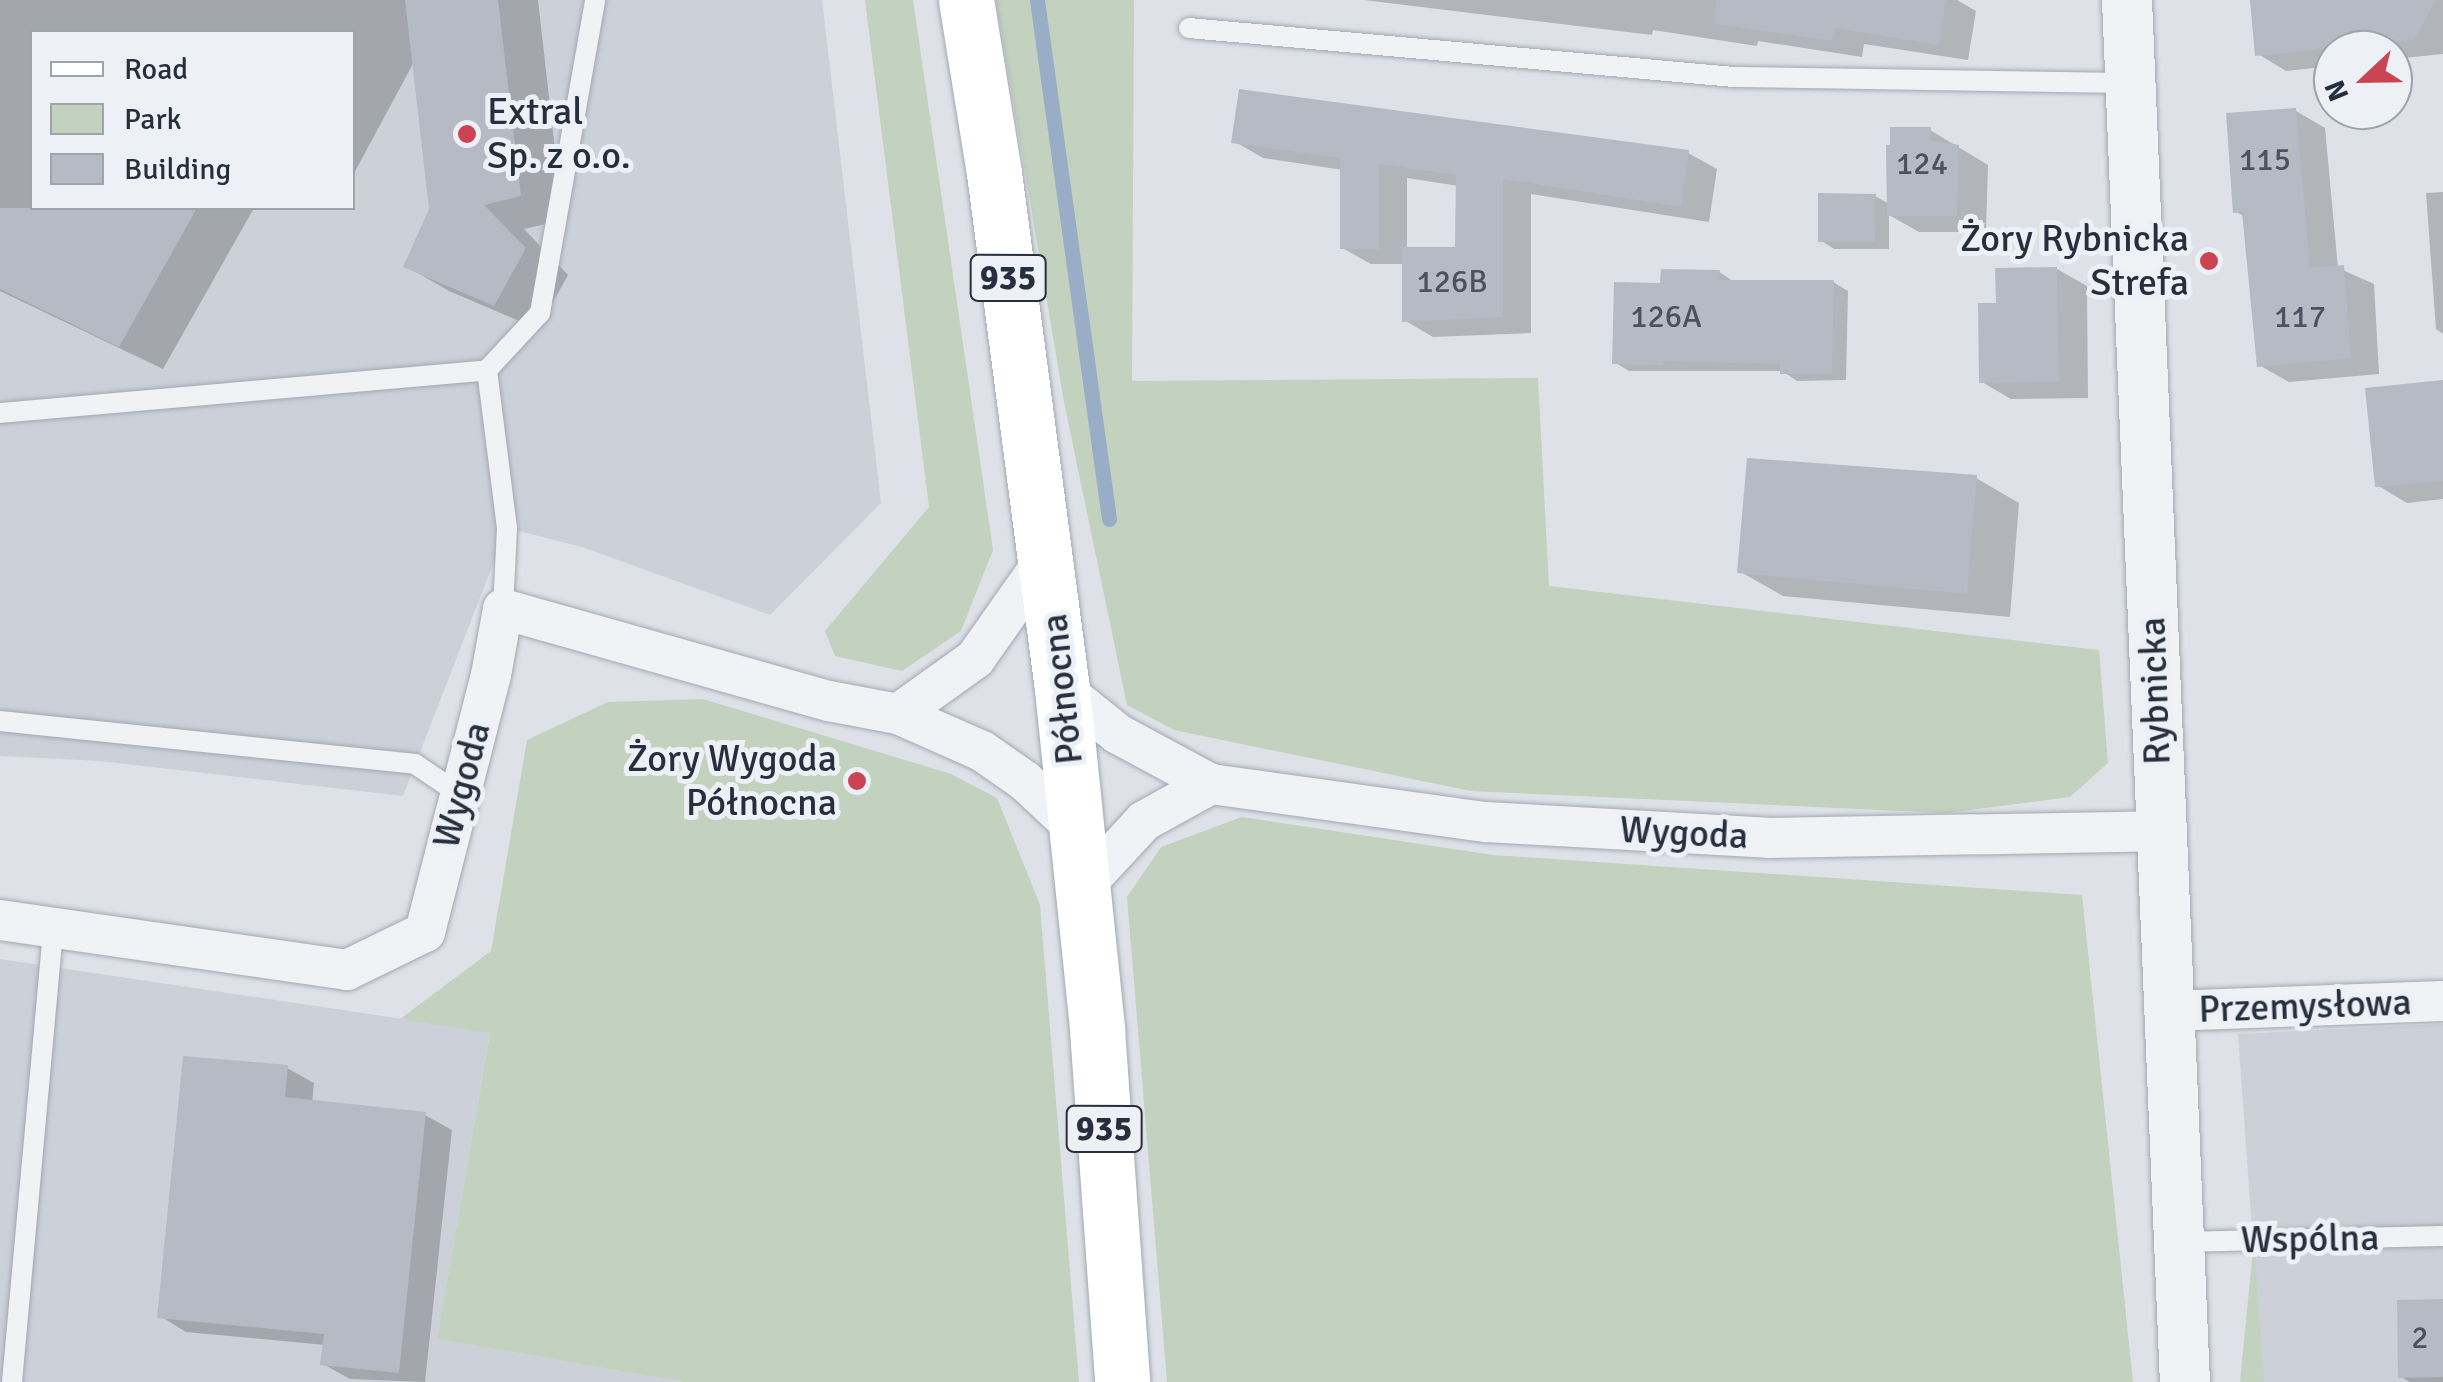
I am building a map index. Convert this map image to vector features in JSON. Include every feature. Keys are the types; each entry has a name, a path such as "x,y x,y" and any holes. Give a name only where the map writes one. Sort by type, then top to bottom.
{"main road":[{"name":"Północna","path":"966,0 1047,557 1062,689 1122,1382"}],"street":[{"name":"Rybnicka","path":"2127,0 2184,1382"},
{"path":"898,714 976,659 1047,557"},
{"path":"503,609 828,701 898,714 982,751 1025,781 1076,828"},
{"name":"Wygoda","path":"0,920 347,970 425,932 491,675 503,609"},
{"path":"1062,689 1118,734 1211,784"},
{"path":"1082,888 1144,821 1211,784"},
{"name":"Wygoda","path":"1211,784 1486,822 1768,838 2160,831"},
{"name":"Przemysłowa","path":"2168,1011 2443,1001"}],"lane":[{"path":"0,413 488,370 540,314 595,0"},
{"path":"1188,28 1734,77 2130,83"},
{"path":"488,370 507,528 503,609"},
{"path":"0,721 415,764 458,793"},
{"path":"12,1382 53,928"},
{"name":"Wspólna","path":"2178,1242 2443,1236"}],"shaded area":[{"path":"0,0 822,0 881,503 770,615 582,547 507,528 403,796 100,761 0,756"},
{"path":"0,959 490,1032 437,1339 684,1382 0,1382"},
{"path":"2443,1024 2443,1382 2263,1382 2238,1034"}],"green space":[{"path":"865,0 913,0 993,550 961,631 902,671 835,656 825,631 929,507"},
{"path":"996,0 1134,0 1132,381 1538,378 1549,586 2099,650 2108,763 2070,797 1946,813 1471,791 1174,730 1127,705 1064,402"},
{"path":"703,699 951,774 997,798 1040,905 1079,1382 684,1382 437,1339 490,1033 400,1019 491,951 527,740 608,702"},
{"path":"1242,817 1493,855 2082,895 2133,1382 1167,1382 1127,897 1161,847"},
{"path":"2254,1240 2264,1382 2240,1382"}],"building":[{"path":"405,0 498,0 521,196 484,205 526,248 494,306 403,267 429,209"},
{"path":"1716,0 1946,0 1939,45 1835,28 1833,41 1715,24"},
{"path":"2250,0 2436,0 2414,40 2413,30 2313,30 2313,50 2255,56"},
{"path":"1239,89 1689,150 1681,207 1503,179 1503,317 1402,322 1402,247 1455,247 1456,175 1379,164 1379,249 1340,249 1340,158 1231,143"},
{"path":"2296,108 2310,268 2344,265 2351,358 2257,367 2242,212 2233,213 2226,113"},
{"path":"1890,127 1931,127 1930,140 1959,145 1957,216 1887,216 1886,145 1890,145"},
{"path":"1818,193 1876,194 1875,242 1818,242"},
{"path":"0,208 196,210 119,347 0,289"},
{"path":"2057,267 2059,382 1979,383 1978,303 1996,303 1995,268"},
{"path":"1661,269 1720,270 1719,280 1834,280 1832,374 1780,374 1780,364 1612,364 1614,282 1660,283"},
{"path":"2443,380 2443,481 2375,487 2365,388"},
{"path":"1747,458 1977,475 1967,594 1737,573"},
{"path":"183,1056 288,1065 285,1097 426,1112 399,1373 320,1365 324,1334 157,1318"},
{"path":"2443,1299 2443,1377 2398,1378 2397,1300"}],"waterway":[{"path":"1037,0 1109,519"}],"place":[{"name":"Extral Sp. z o.o.","path":"467,134"},
{"name":"Żory Rybnicka Strefa","path":"2209,261"},
{"name":"Żory Wygoda Północna","path":"857,781"}]}
